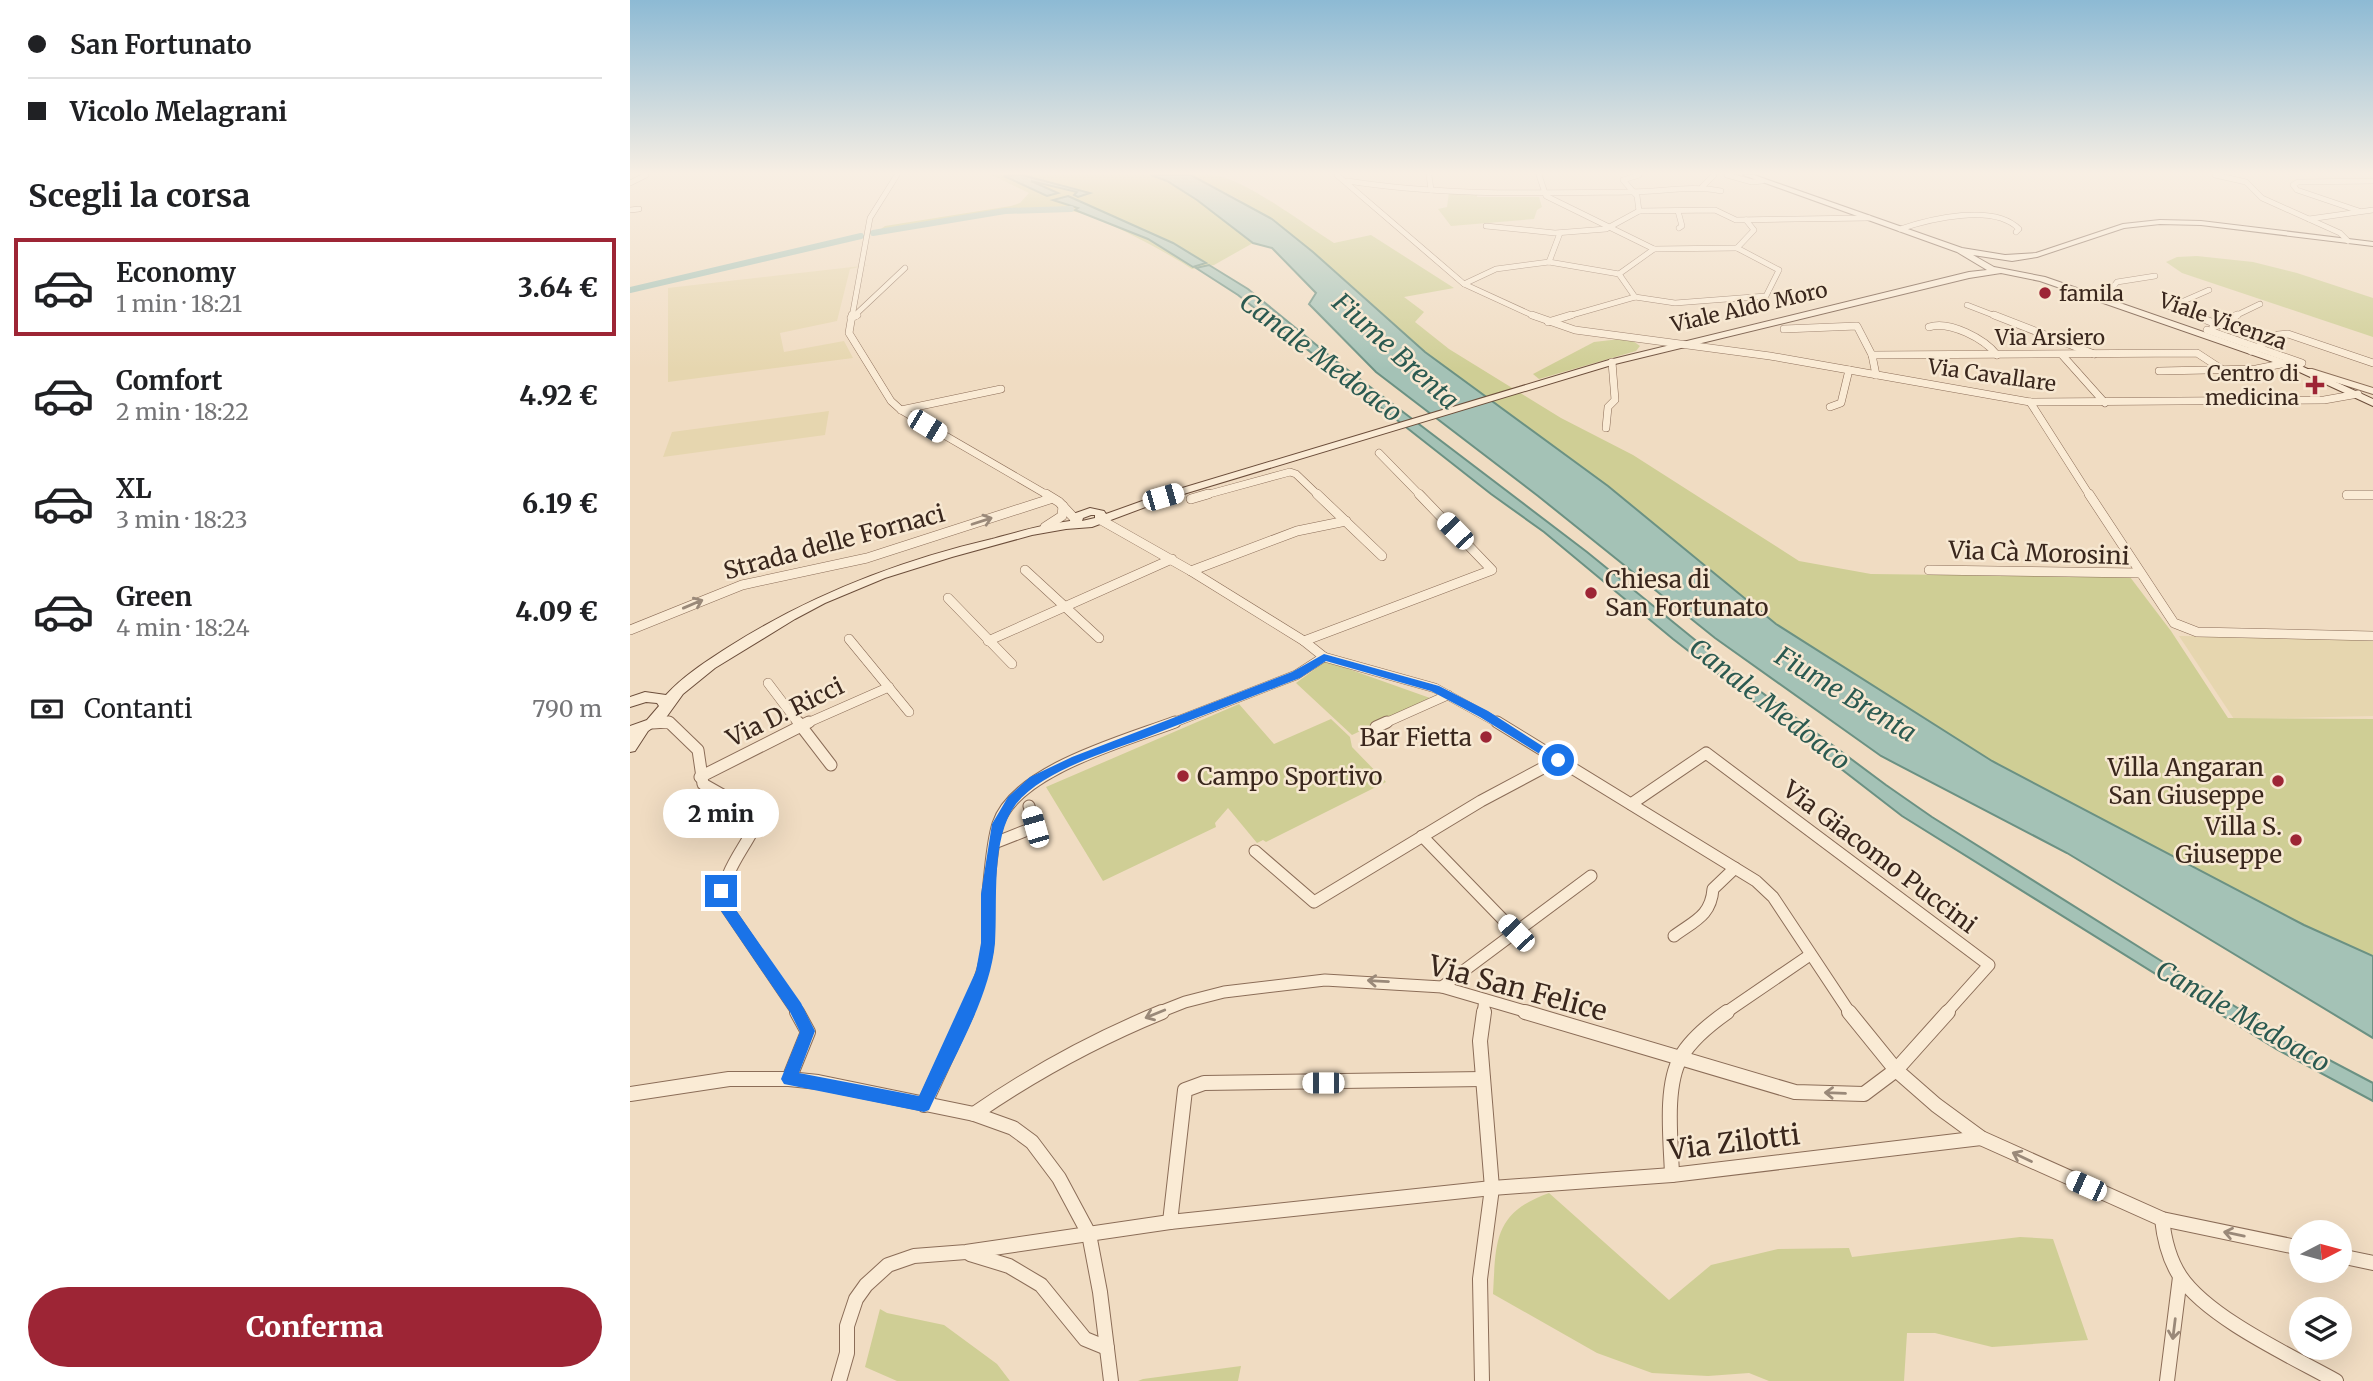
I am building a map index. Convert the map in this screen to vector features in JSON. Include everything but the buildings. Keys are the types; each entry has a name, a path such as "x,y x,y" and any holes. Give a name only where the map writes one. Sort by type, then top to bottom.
{"main road":[{"name":"Viale Vicenza","path":"1930,239 1960,250 1999,257 2022,265 2042,279"},
{"path":"1978,274 1986,259 2037,254 2082,239"},
{"path":"2335,239 2373,244"},
{"name":"Viale Vicenza","path":"1960,250 1983,264 2004,272 2042,279 2255,349 2373,403"},
{"path":"2004,272 2022,265 2037,254"},
{"name":"Viale Aldo Moro","path":"1163,497 1612,362 1978,274 2004,272"},
{"path":"630,747 642,727 666,707 685,684 762,631 833,592 911,563 1022,535 1081,516 1125,510 1163,497"},
{"path":"1022,535 1081,516 1163,497"},
{"path":"636,699 701,672"},
{"path":"636,699 658,698 666,707"}],"street":[{"path":"866,239 849,333 891,401 901,410 1050,499 1081,516 1115,528 1172,559 1304,641 1324,657 1435,688 1448,695 1756,881 1773,897 1857,1024 1896,1070 1936,1105 1981,1138 2162,1219 2289,1245"},
{"name":"Via Cavallare","path":"1413,239 1464,284 1547,322 1586,332 1684,343 2030,402 2324,400 2354,393"},
{"path":"1549,261 1557,239"},
{"path":"1547,322 1635,297 1675,303 1766,296 1779,270 1737,248 1654,249 1636,239"},
{"path":"1737,248 1745,239"},
{"path":"1619,274 1654,249"},
{"path":"1464,284 1496,269 1549,261 1619,274 1635,297"},
{"path":"851,318 858,315 905,268"},
{"path":"2104,300 2117,282 2155,276"},
{"path":"2209,290 2170,307 2219,325"},
{"path":"2204,332 2260,304"},
{"path":"1967,305 2089,350 2094,355"},
{"path":"1929,327 1937,324 1986,342 1997,355"},
{"path":"1784,329 1857,326 1872,355 1875,375"},
{"path":"2255,349 2278,335 2288,334 2373,363"},
{"path":"1630,337 1654,351"},
{"name":"Via Cavallare","path":"1703,339 1720,349"},
{"path":"2255,349 2302,363 2296,367"},
{"name":"Via Arsiero","path":"1872,355 2063,356 2197,353 2223,370"},
{"name":"Via Cavallare","path":"2063,356 2105,403"},
{"path":"1605,428 1608,407 1615,400 1612,362"},
{"path":"2159,371 2271,368 2286,363"},
{"path":"1830,407 1841,403 1849,370"},
{"path":"2309,372 2373,393"},
{"path":"901,410 1000,389"},
{"path":"2354,393 2373,393"},
{"path":"2030,402 2139,573"},
{"path":"1304,641 1492,570 1379,453"},
{"path":"1191,499 1290,472 1296,474 1382,556"},
{"path":"2347,495 2373,495"},
{"name":"Strada delle Fornaci","path":"630,630 741,584 867,558 1050,499"},
{"path":"1115,528 1118,518 1125,510"},
{"path":"1191,571 1297,531 1346,521"},
{"path":"988,641 1172,559"},
{"path":"1025,570 1099,638"},
{"name":"Via Cà Morosini","path":"1929,570 2139,573 2174,623 2197,632 2373,636"},
{"path":"948,598 1012,664"},
{"path":"849,639 909,712"},
{"path":"924,1105 983,971 988,943 988,894 998,824 1012,800 1034,780 1077,760 1296,675 1324,657"},
{"path":"768,683 831,765"},
{"name":"Via D. Ricci","path":"700,777 800,726 889,687"},
{"path":"1376,727 1448,695"},
{"path":"666,707 676,720 676,727"},
{"path":"642,727 670,722 698,750 703,784 749,810 754,828 746,848 724,877 721,891 724,905 796,1007 808,1031 789,1079"},
{"name":"Via Giacomo Puccini","path":"1631,804 1706,753 1989,965 1896,1070"},
{"path":"1255,851 1314,902 1422,836 1558,760"},
{"path":"996,842 1035,827 1029,806"},
{"path":"1422,836 1516,933"},
{"path":"1674,936 1708,911 1713,889 1735,869"},
{"path":"1442,987 1591,876"},
{"path":"1672,1175 1670,1102 1679,1059 1701,1032 1810,955"},
{"name":"Via San Felice","path":"974,1114 1007,1091 1125,1027 1185,1002 1271,984 1325,980 1442,987 1795,1091 1864,1094 1896,1070"},
{"path":"1482,1381 1480,1279 1492,1188 1480,1041 1485,1000"},
{"path":"630,1094 729,1079 789,1079 818,1082 974,1114 1013,1128 1032,1142 1059,1178 1089,1234 1111,1381"},
{"path":"1170,1222 1185,1090 1204,1083 1223,1082 1483,1079"},
{"name":"Via Zilotti","path":"839,1381 848,1353 846,1326 856,1299 866,1284 888,1265 914,1256 967,1252 1170,1222 1492,1188 1672,1175 1981,1138"},
{"path":"2162,1219 2171,1258 2180,1277 2194,1293 2213,1308 2336,1381"},
{"path":"967,1252 1009,1266 1041,1285 1085,1339 1107,1348"},
{"path":"2352,1259 2373,1263"},
{"path":"2168,1381 2180,1277"}],"shaded area":[{"path":"1141,239 1248,239 1253,243 1214,265 1192,269"},
{"path":"1295,239 1329,239 1334,243 1350,239 1378,239 1454,288 1404,297 1424,312 1415,322 1449,349 1561,418 1633,455 1799,561 1871,574 2130,577 2171,631 2228,718 2373,719 2373,956 2304,925 1992,761 1776,624 1608,486 1425,352 1313,252"},
{"path":"2197,256 2253,262 2297,273 2373,298 2373,337 2182,273 2166,262 2177,257"},
{"path":"870,265 850,269 837,321 780,333 784,352 844,341 853,358 668,382 668,288"},
{"path":"1620,339 1633,341 1640,346 1636,351 1539,379 1533,374 1594,342"},
{"path":"829,411 825,435 663,457 672,432"},
{"path":"2179,636 2373,638 2373,716 2234,719"},
{"path":"1326,661 1430,698 1352,735 1296,683"},
{"path":"1239,704 1274,744 1331,719 1350,737 1352,747 1386,782 1266,842 1263,840 1257,843 1228,808 1215,823 1216,827 1103,881 1046,787"},
{"path":"1549,1193 1669,1300 1711,1265 1778,1249 1849,1248 1852,1257 2020,1237 2053,1239 2088,1340 1992,1347 1935,1333 1907,1333 1904,1381 1769,1381 1749,1373 1708,1376 1652,1373 1597,1353 1493,1294 1497,1244 1507,1220 1531,1201"},
{"path":"880,1309 887,1313 944,1325 997,1364 1010,1381 897,1381 865,1367"},
{"path":"1241,1366 1238,1381 1138,1381 1143,1379"}],"water":[{"path":"1149,239 1165,239 1206,263 1193,267"},
{"name":"Fiume Brenta","path":"1248,239 1297,239 1425,352 1608,486 1776,624 1992,761 2304,925 2373,956 2373,1038 2067,853 1881,756 1715,638 1538,496 1376,372 1309,304 1316,293 1272,248"},
{"name":"Canale Medoaco","path":"1209,265 1248,289 1336,361 1587,552 1737,674 1886,785 1932,817 2190,979 2282,1035 2373,1083 2373,1101 2276,1049 1902,816 1673,639 1544,532 1491,494 1238,295 1196,268"}],"waterway":[{"path":"630,290 846,239"}],"place":[{"name":"famila","path":"2045,293"},
{"name":"Centro di medicina","path":"2315,385"},
{"name":"Chiesa di San Fortunato","path":"1591,593"},
{"name":"Bar Fietta","path":"1486,737"},
{"name":"Campo Sportivo","path":"1183,776"},
{"name":"Villa Angaran San Giuseppe","path":"2278,781"},
{"name":"Villa S. Giuseppe","path":"2296,840"}],"route":[{"path":"721,891 724,905 796,1007 808,1031 789,1079 818,1082 924,1105 983,971 988,943 988,894 998,824 1012,800 1034,780 1077,760 1296,675 1324,657 1435,688 1484,714 1558,760"}]}
